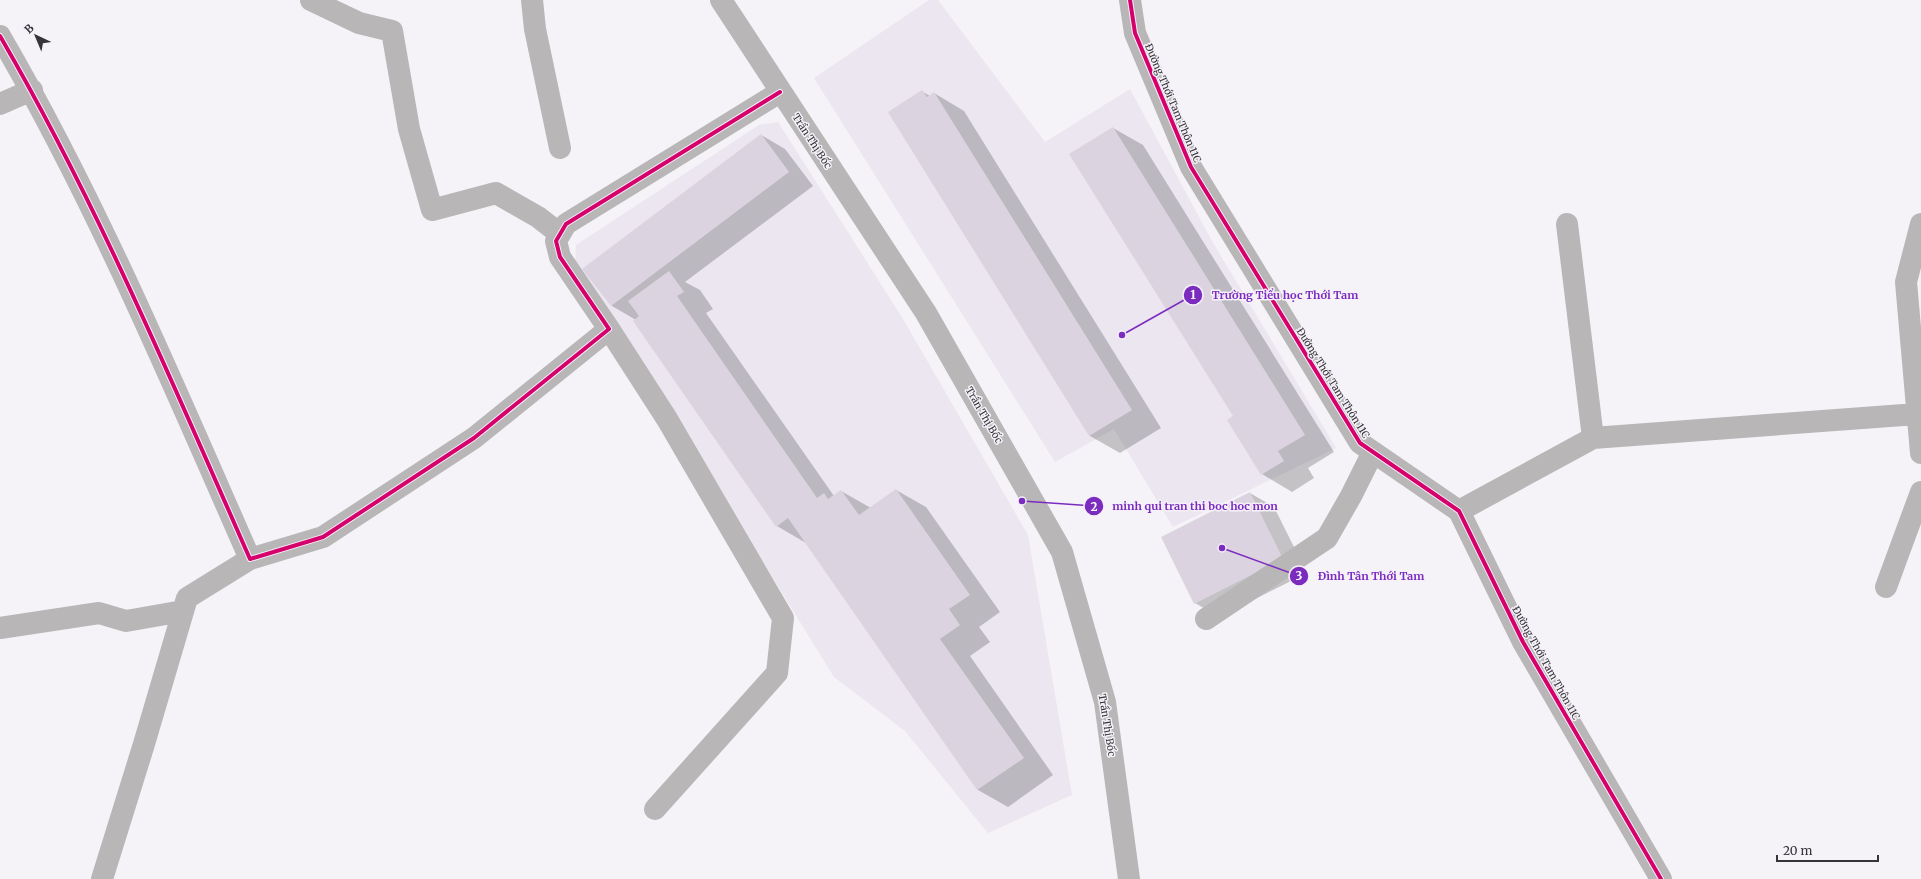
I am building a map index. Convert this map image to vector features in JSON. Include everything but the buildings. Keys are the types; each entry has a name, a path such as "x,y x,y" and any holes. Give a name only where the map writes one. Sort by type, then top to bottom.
{"street":[{"path":"311,0 358,23 392,31 408,129 432,210 496,194 538,217 560,234"},
{"path":"532,0 535,29 560,148"},
{"name":"Trần Thị Bốc","path":"721,0 926,313 1062,552 1105,702 1129,879"},
{"name":"Đường Thới Tam Thôn 11C","path":"1130,0 1135,33 1191,167 1360,443 1459,511 1523,642 1661,879"},
{"path":"0,36 32,90 118,262 250,559"},
{"path":"0,104 32,90"},
{"path":"655,809 777,673 784,618 667,419 609,329 560,257 556,241 566,224 780,92"},
{"path":"1567,224 1593,438"},
{"path":"1921,224 1906,282 1921,453"},
{"path":"102,879 187,598 250,559 323,537 474,438 609,329"},
{"path":"1459,511 1593,438 1917,414"},
{"path":"1206,619 1327,538 1351,496 1373,452"},
{"path":"1886,587 1921,492"},
{"path":"0,628 99,613 126,621 183,611"}],"shaded area":[{"path":"929,0 938,0 1045,142 1130,89 1212,241 1336,448 1173,527 1114,429 1055,462 814,78"},
{"path":"778,122 903,319 1028,535 1072,795 988,833 905,731 834,677 737,520 575,265 576,245 759,125"}],"cycle path":[{"path":"1130,0 1135,33 1191,167 1360,443 1459,511 1523,642 1661,879"},
{"path":"0,36 69,163 101,228 162,360 250,559 323,537 474,438 609,329 560,257 556,241 566,224 780,92"}],"place":[{"name":"Trường Tiểu học Thới Tam","path":"1122,335"},
{"name":"minh qui tran thi boc hoc mon","path":"1022,501"},
{"name":"Đình Tân Thới Tam","path":"1222,548"}]}
